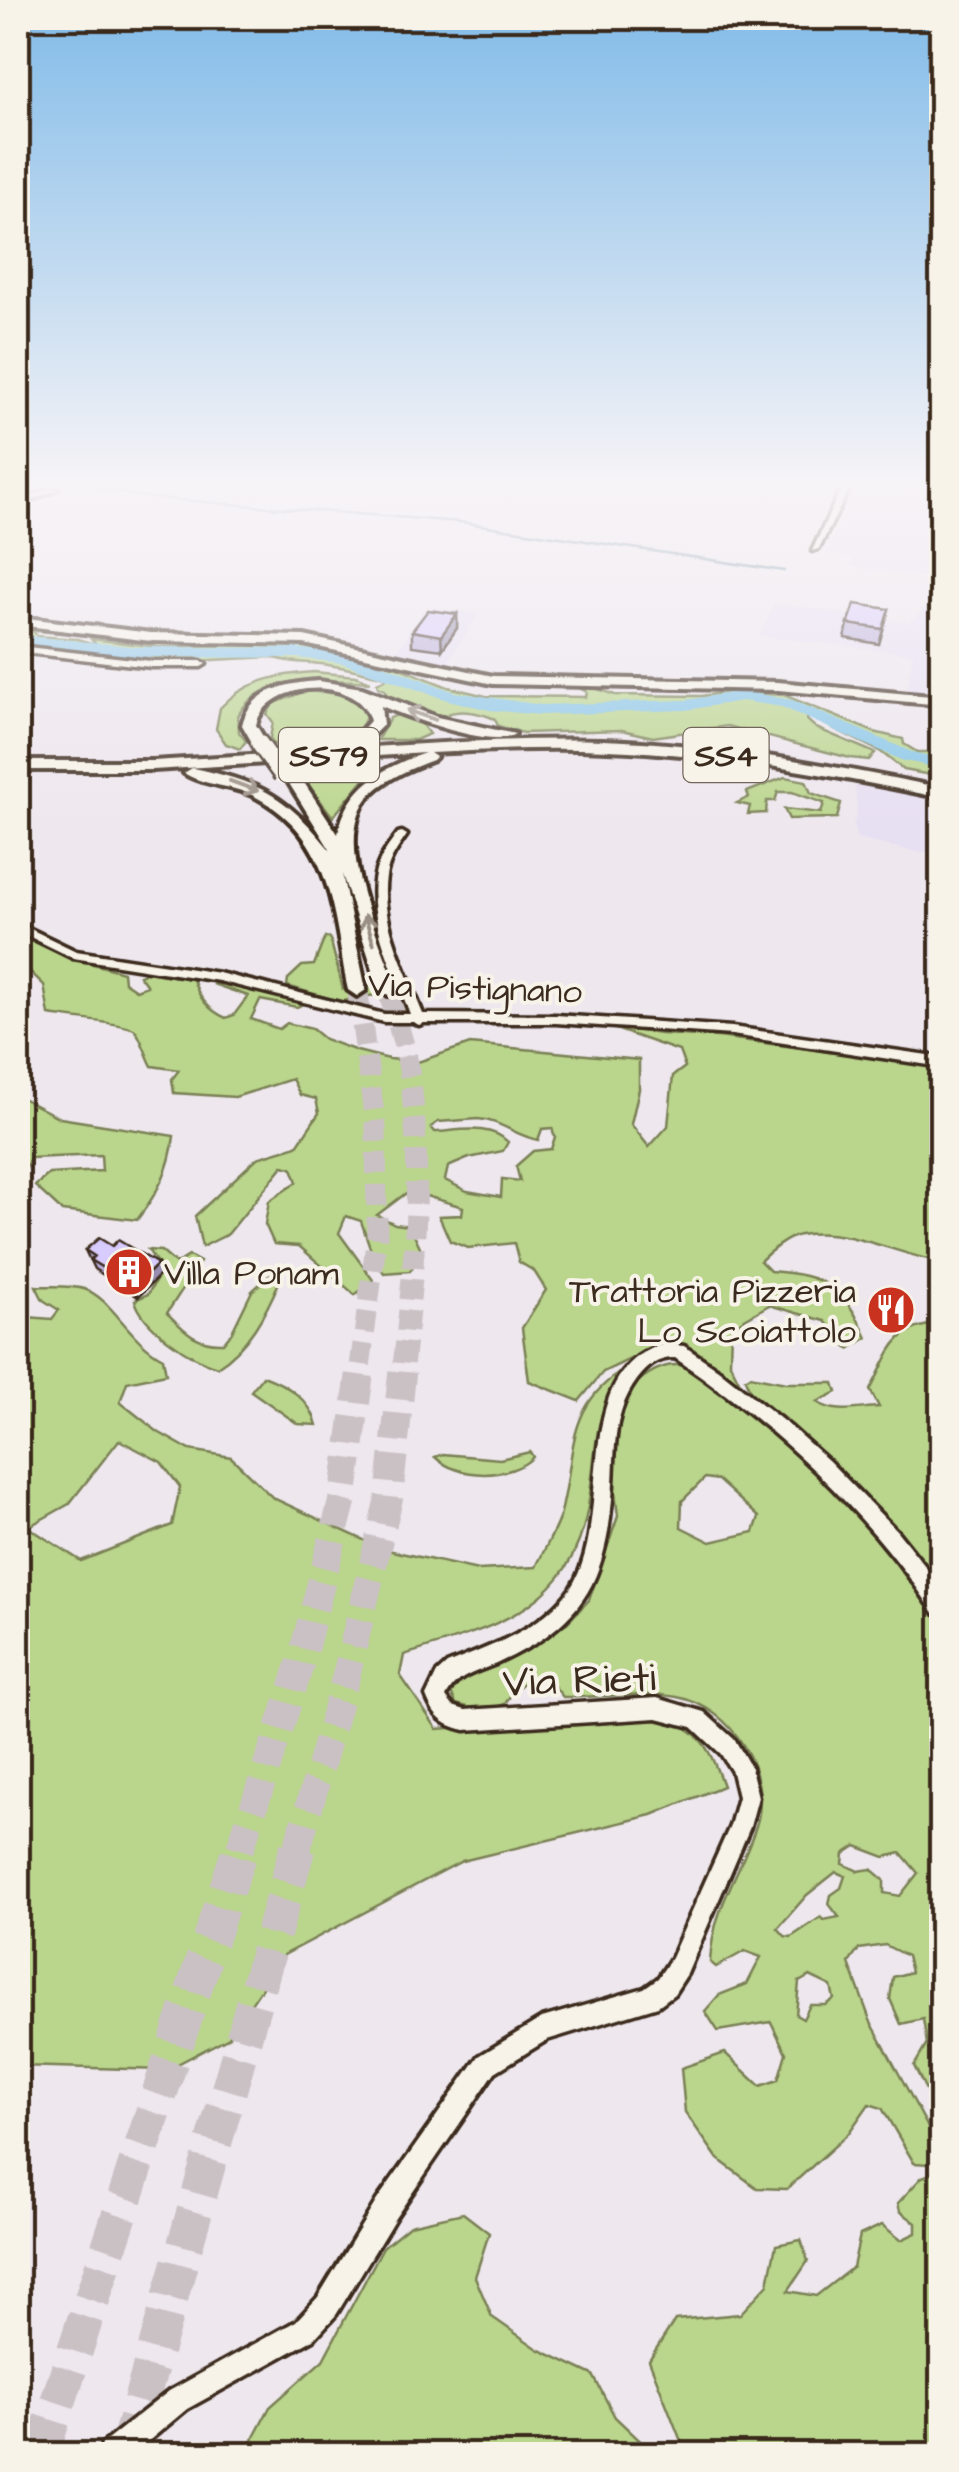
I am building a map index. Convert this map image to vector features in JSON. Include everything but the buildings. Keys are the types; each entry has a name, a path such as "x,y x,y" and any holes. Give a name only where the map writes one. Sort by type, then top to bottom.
{"highway":[{"name":"SS4","path":"388,989 341,870 286,774 260,747 249,725 256,706 281,691 320,684 350,688 457,726 769,754 942,790"},
{"path":"294,691 347,691 365,698 378,713 372,731 349,744 260,747 256,724 259,711 272,699 294,691"},
{"name":"SS79","path":"150,766 260,747 586,739"},
{"name":"SS79","path":"18,766 150,766 508,745"},
{"name":"SS4","path":"357,990 341,870 348,817 357,800 380,778 444,752 508,745 615,745 718,754 942,790"},
{"path":"114,767 199,774 262,793 302,821 341,870"}],"main road":[{"path":"18,621 151,637 304,640 493,680 744,684 942,701"}],"street":[{"path":"18,650 152,664 202,664"},
{"path":"402,835 388,854 380,878 381,907 418,1021"},
{"name":"Via Pistignano","path":"18,927 73,954 219,977 348,1012 418,1021 556,1019 720,1030 942,1062"},
{"name":"Via Rieti","path":"112,2454 178,2400 305,2330 327,2306 386,2208 487,2064 542,2030 650,1998 666,1986 679,1966 740,1828 748,1798 742,1768 728,1747 697,1719 656,1708 465,1720 450,1717 440,1708 436,1696 454,1671 532,1634 569,1606 594,1558 603,1508 603,1438 612,1405 625,1382 648,1356 665,1350 678,1351 756,1408 860,1502 942,1607"}],"shaded area":[{"path":"774,604 909,623 923,609 935,604 941,613 941,697 907,694 913,654 759,636"},
{"path":"426,607 478,614 445,666 394,655"},
{"path":"854,778 941,797 941,834 932,849 922,853 857,839 853,826 857,812"}],"green space":[{"path":"20,624 63,633 33,631 37,636 78,639 97,645 91,639 159,647 301,643 380,660 448,687 486,696 586,697 587,692 573,685 580,683 615,695 784,695 874,732 903,739 917,752 941,752 941,777 904,770 881,752 808,716 807,720 816,728 875,753 869,760 850,758 727,726 653,737 622,730 523,733 474,713 459,712 442,718 413,709 386,698 385,690 377,683 389,678 354,670 272,657 154,663 18,644"},
{"path":"314,672 356,676 370,682 298,681 263,691 238,716 239,732 246,741 240,749 226,744 216,729 220,708 230,699 263,681"},
{"path":"305,691 342,694 362,704 367,712 363,724 355,732 334,740 286,747 273,744 273,722 267,714 273,704"},
{"path":"397,715 421,723 429,734 416,740 377,740 390,718"},
{"path":"312,763 379,763 377,771 363,780 333,817 296,769 307,766 319,771"},
{"path":"785,777 806,781 811,793 841,803 837,818 789,819 784,809 821,813 824,803 792,792 778,792 775,801 767,801 766,813 748,814 750,806 737,803 749,797 747,792"},
{"path":"18,934 67,957 123,972 124,982 136,990 147,986 139,975 147,972 193,979 205,1003 226,1018 234,1015 248,996 213,984 259,988 303,1004 297,1007 260,1000 251,1019 279,1029 287,1023 312,1029 324,1039 389,1059 418,1062 470,1044 639,1060 639,1089 631,1124 649,1147 668,1126 673,1076 685,1067 679,1051 607,1026 941,1067 941,1262 836,1235 795,1236 760,1261 770,1271 806,1276 831,1287 850,1307 867,1338 849,1349 825,1321 769,1305 731,1327 730,1363 747,1397 701,1363 688,1345 670,1340 603,1372 579,1401 529,1381 522,1328 546,1290 534,1271 519,1262 514,1243 468,1248 450,1241 439,1216 462,1215 463,1207 409,1191 377,1215 410,1226 423,1253 410,1271 384,1273 374,1259 361,1221 346,1216 339,1233 373,1280 355,1295 299,1246 274,1244 265,1224 269,1201 297,1182 292,1168 283,1166 228,1234 202,1247 195,1216 257,1158 297,1146 319,1113 316,1099 300,1095 292,1079 235,1097 174,1093 172,1079 179,1070 152,1066 135,1030 49,1015 44,985 18,960","holes":["487,1120 538,1140 542,1129 552,1128 555,1137 551,1149 533,1151 516,1166 520,1181 502,1179 501,1197 467,1191 445,1180 448,1167 503,1151 508,1142 483,1130 435,1132 431,1127 438,1122"]},
{"path":"325,937 330,938 343,989 371,986 385,992 394,988 396,981 385,958 397,962 410,1012 394,1011 400,1001 397,995 360,996 341,1002 287,986 288,979 302,966 314,965"},
{"path":"18,1096 60,1118 174,1136 162,1180 137,1220 62,1211 35,1186 49,1174 102,1171 101,1155 30,1158 18,1189"},
{"path":"148,1250 161,1251 176,1264 189,1256 200,1262 167,1313 186,1331 205,1341 223,1343 252,1291 271,1274 280,1280 247,1340 217,1367 169,1341 139,1310 135,1300 148,1294 162,1270"},
{"path":"36,1286 84,1289 103,1301 140,1341 163,1358 166,1374 127,1382 120,1402 158,1432 190,1450 231,1457 273,1498 383,1549 478,1570 536,1567 560,1516 580,1420 588,1403 619,1373 599,1425 579,1542 564,1570 522,1610 467,1635 404,1655 400,1675 437,1729 603,1716 665,1720 700,1739 723,1786 652,1815 462,1861 284,1955 229,2037 166,2070 18,2066 18,1303 27,1317 52,1319 59,1310 43,1300","holes":["119,1440 161,1462 180,1487 172,1525 81,1561 28,1527 69,1504"]},
{"path":"938,1324 941,1592 757,1408 745,1379 750,1376 786,1383 834,1383 837,1392 817,1402 839,1410 879,1407 870,1390 894,1345 911,1331"},
{"path":"692,1365 839,1488 855,1513 886,1544 941,1622 940,2118 914,2066 927,2044 923,2019 901,2024 890,1999 893,1977 911,1972 907,1956 885,1945 859,1949 849,1963 870,2020 932,2135 929,2164 914,2163 882,2108 869,2104 848,2134 787,2189 757,2188 718,2159 685,2112 681,2068 725,2053 760,2086 778,2080 786,2053 771,2022 718,2031 705,2011 719,1995 747,1984 761,1957 745,1951 716,1967 710,1962 716,1924 756,1826 760,1806 753,1765 731,1728 697,1703 677,1697 563,1697 547,1677 527,1681 505,1704 483,1711 456,1704 451,1692 466,1672 567,1623 589,1600 618,1516 611,1460 615,1447 613,1422 618,1409 633,1386 655,1370","holes":["705,1478 718,1480 759,1517 754,1532 711,1542 681,1527 682,1501","856,1846 885,1857 901,1853 918,1873 900,1896 884,1893 884,1880 871,1869 858,1871 843,1864 844,1854","836,1872 845,1876 829,1904 839,1917 821,1917 791,1937 785,1936 778,1928 807,1895","810,1976 831,1986 834,1999 825,2005 810,2005 803,2019 796,2015 799,1982"]},
{"path":"263,1376 296,1394 317,1425 298,1424 251,1391"},
{"path":"530,1452 533,1457 523,1465 484,1474 457,1470 435,1457 443,1454 500,1459"},
{"path":"941,2170 941,2454 686,2454 649,2360 675,2320 740,2314 768,2284 776,2245 801,2240 808,2261 788,2291 816,2296 853,2267 860,2235 882,2225 901,2240 916,2233 916,2223 900,2211 898,2203 922,2177"},
{"path":"463,2213 489,2233 475,2277 492,2317 538,2349 593,2375 615,2417 654,2454 245,2454 270,2407 323,2360 383,2247 410,2225"}],"waterway":[{"path":"18,639 139,652 297,653 343,659 384,670 450,696 541,710 686,705 742,696 786,703 907,756 942,764"}],"tunnel":[{"path":"388,989 390,997"},
{"path":"357,990 358,997"},
{"path":"358,994 376,1129 377,1236 360,1367"},
{"path":"389,994 409,1069 416,1144 414,1255 403,1367"},
{"path":"240,1849 300,1665 344,1494 361,1365"},
{"path":"297,1849 346,1676 389,1498 403,1365"},
{"path":"41,2454 241,1846"},
{"path":"126,2454 298,1846"}],"place":[{"name":"Villa Ponam","path":"129,1272"},
{"name":"Trattoria Pizzeria Lo Scoiattolo","path":"891,1310"}]}
